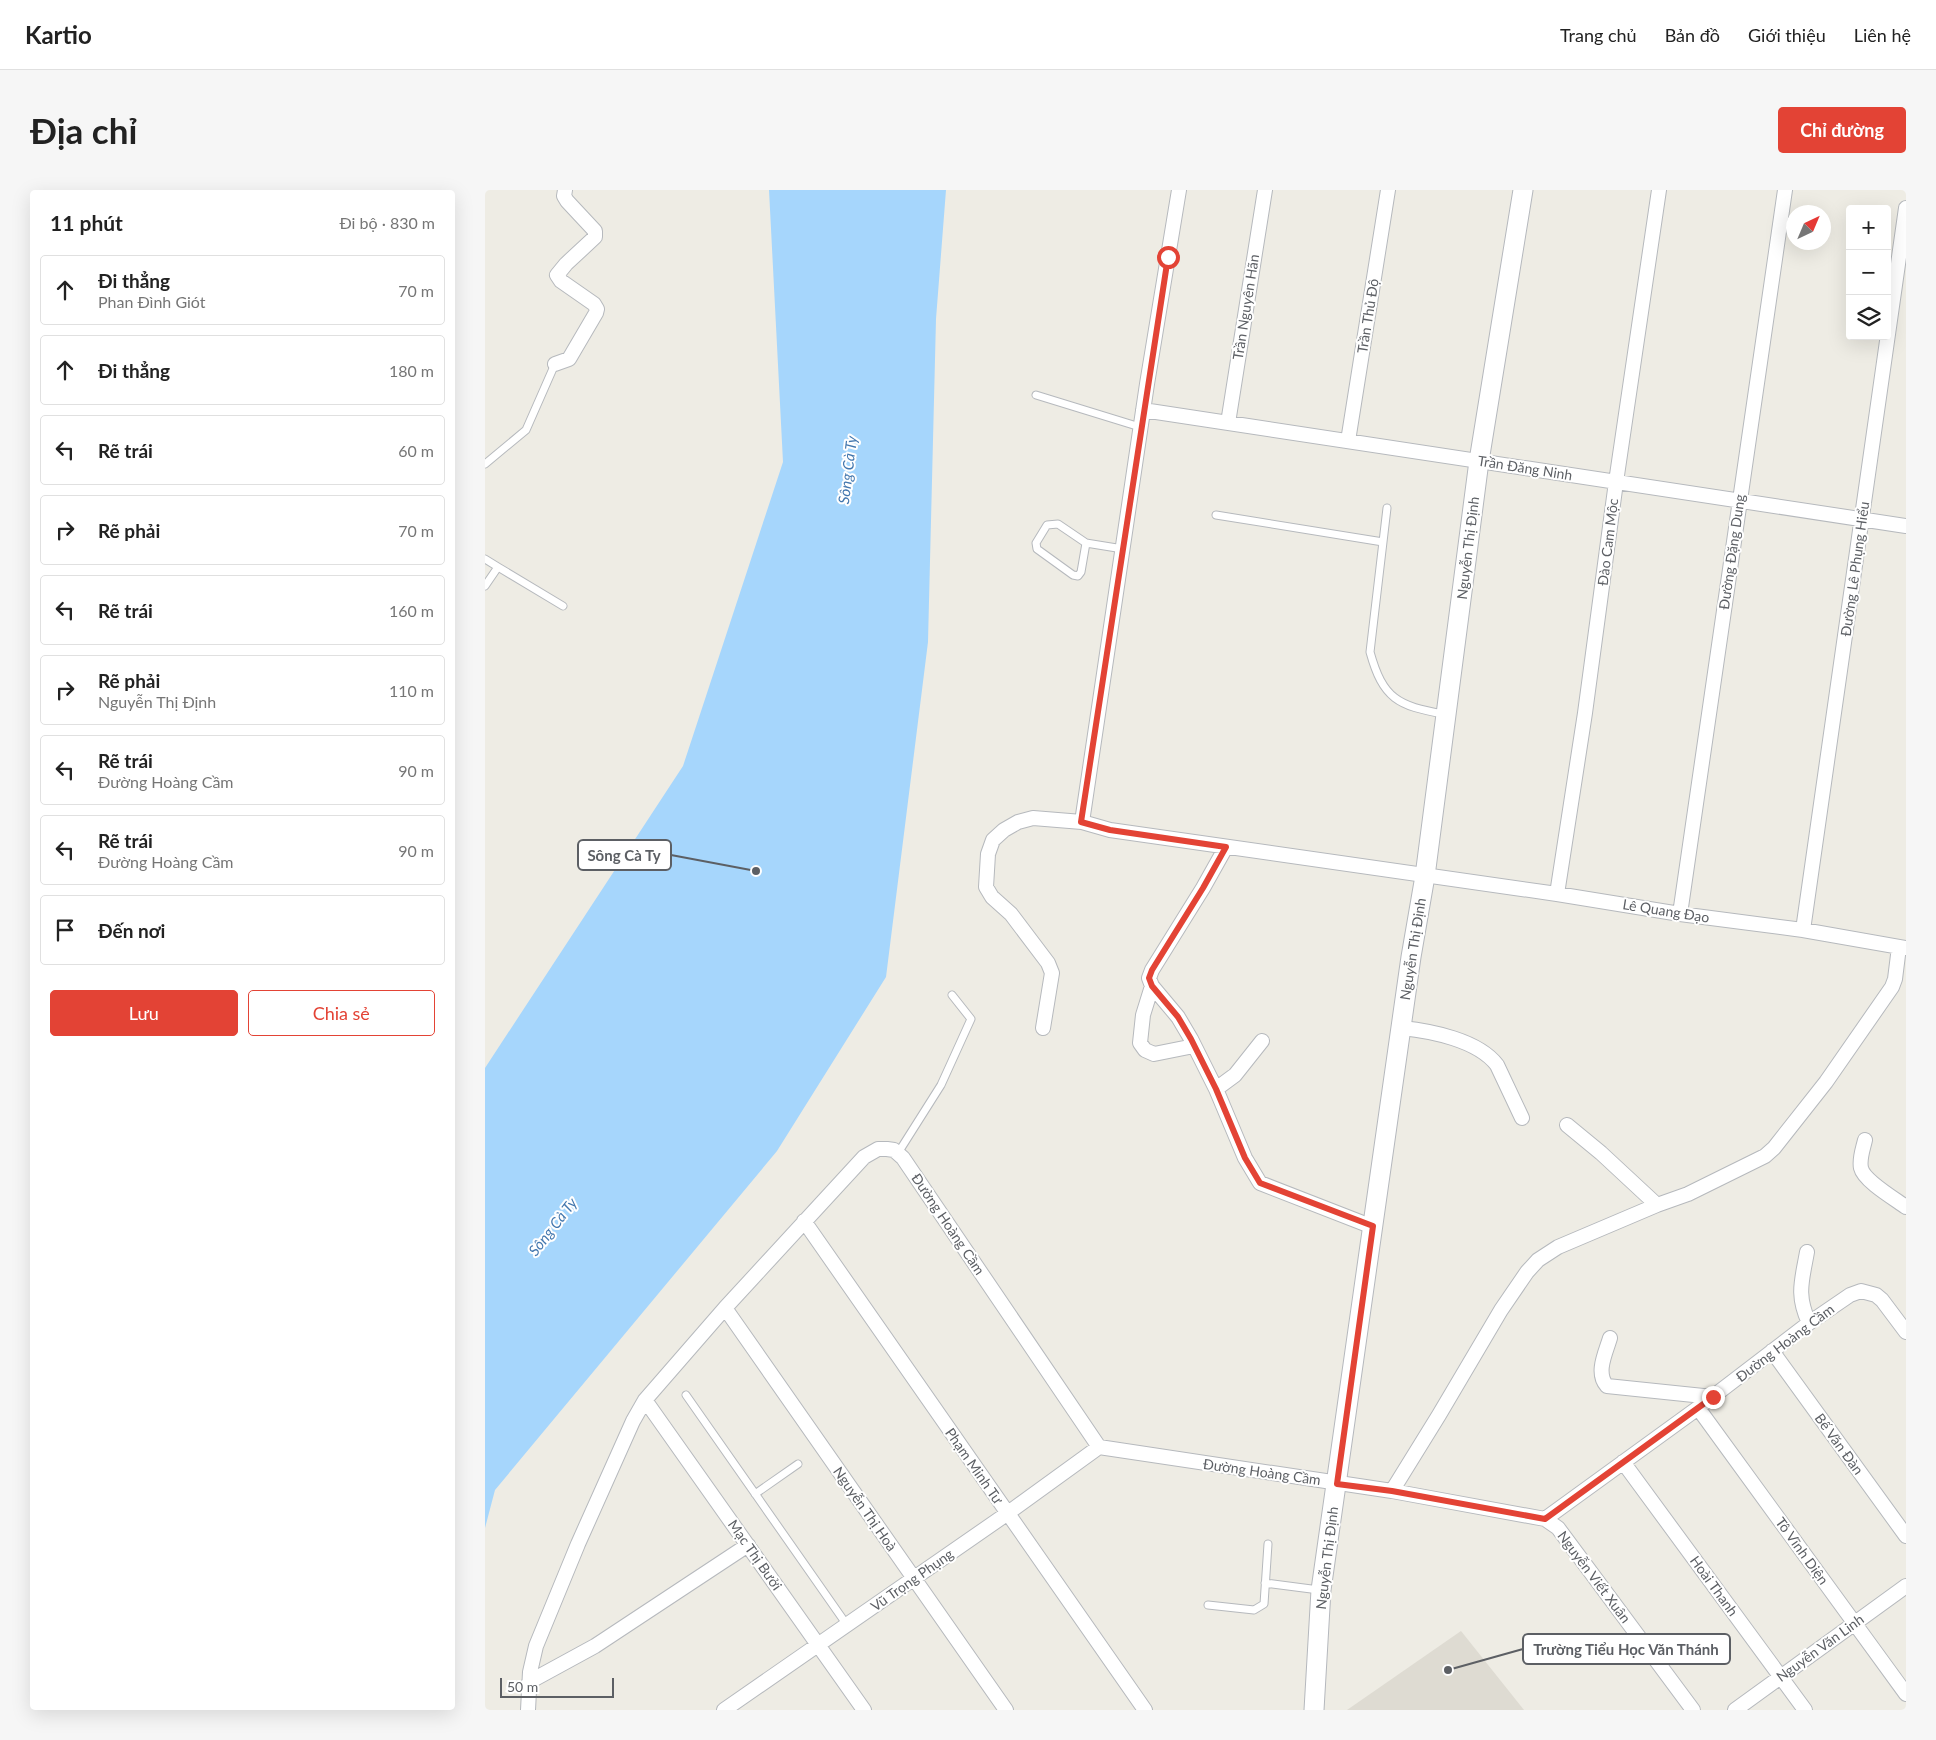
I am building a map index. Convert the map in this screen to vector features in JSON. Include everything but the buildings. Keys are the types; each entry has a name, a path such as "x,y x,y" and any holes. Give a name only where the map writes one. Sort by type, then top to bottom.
{"street":[{"path":"555,364 569,359 596,314 597,308 561,281 557,275 596,234 567,201 564,196 565,190"},
{"path":"1081,822 1140,427 1179,190"},
{"name":"Trần Nguyên Hãn","path":"1228,423 1265,190"},
{"name":"Trần Thủ Độ","path":"1349,441 1388,190"},
{"name":"Nguyễn Thị Định","path":"1314,1710 1321,1590 1401,1028 1425,876 1479,461 1523,190"},
{"name":"Đào Cam Mộc","path":"1557,894 1659,190"},
{"name":"Đường Đặng Dung","path":"1680,914 1785,190"},
{"name":"Đường Lê Phụng Hiểu","path":"1803,930 1906,208"},
{"name":"Trần Đăng Ninh","path":"1143,410 1906,526"},
{"name":"Lê Quang Đạo","path":"1043,1028 1051,973 1047,964 1011,914 992,897 986,887 988,854 993,840 1004,830 1019,822 1033,818 1081,822 1110,830 1557,894 1680,914 1803,930 1903,947"},
{"path":"1226,847 1152,970 1149,978 1152,986 1178,1017 1194,1046 1216,1089 1245,1158 1260,1183 1373,1226"},
{"path":"1392,1491 1439,1416 1501,1310 1527,1272 1538,1260 1558,1247 1657,1205 1688,1194 1748,1165 1774,1148 1826,1082 1892,987 1903,947"},
{"path":"1152,986 1143,1015 1140,1043 1145,1050 1154,1054 1194,1046"},
{"path":"1401,1028 1446,1036 1492,1058 1522,1118"},
{"path":"1216,1089 1240,1070 1262,1041"},
{"path":"1567,1125 1601,1153 1657,1205"},
{"path":"1865,1140 1861,1169 1866,1177 1906,1207"},
{"path":"527,1710 529,1682 536,1646 629,1430 645,1400 725,1308 865,1157 878,1149 887,1148 898,1153"},
{"name":"Đường Hoàng Cầm","path":"898,1153 1099,1447 1392,1491 1545,1519 1713,1397 1850,1294 1861,1292 1875,1295 1882,1300 1906,1332"},
{"name":"Phạm Minh Tư","path":"804,1222 1145,1710"},
{"path":"1807,1252 1801,1292 1802,1307 1809,1323"},
{"name":"Nguyễn Thị Hoà","path":"725,1308 1006,1710"},
{"path":"1610,1338 1601,1373 1602,1381 1607,1386 1713,1397"},
{"name":"Bế Văn Đàn","path":"1772,1351 1906,1536"},
{"name":"Mạc Thị Bưởi","path":"645,1400 864,1710"},
{"name":"Tô Vĩnh Diện","path":"1698,1408 1906,1694"},
{"name":"Vũ Trọng Phụng","path":"724,1710 1008,1513 1099,1447"},
{"name":"Hoài Thanh","path":"1623,1462 1805,1710"},
{"name":"Nguyễn Viết Xuân","path":"1545,1519 1558,1528 1693,1710"},
{"path":"529,1682 595,1646 748,1545"},
{"name":"Nguyễn Văn Linh","path":"1735,1710 1906,1586"}],"lane":[{"path":"485,464 526,430 555,364"},
{"path":"1036,395 1140,427"},
{"path":"1387,508 1370,652 1375,670 1385,688 1400,704 1416,710 1447,715"},
{"path":"1216,514 1383,542"},
{"path":"1086,543 1081,572 1078,576 1073,576 1037,549 1037,544 1047,525 1058,524 1086,543 1123,549"},
{"path":"485,559 563,606"},
{"path":"485,586 498,567"},
{"path":"898,1153 941,1085 971,1019 952,995"},
{"path":"686,1395 847,1625"},
{"path":"755,1494 798,1464"},
{"path":"1208,1605 1253,1610 1264,1604 1268,1544"},
{"path":"1265,1583 1321,1590"}],"shaded area":[{"path":"1461,1631 1524,1710 1347,1710"}],"water":[{"name":"Sông Cà Ty","path":"769,190 946,190 936,319 928,642 886,977 777,1151 495,1490 485,1528 485,1068 683,766 783,462"}],"place":[{"name":"Sông Cà Ty","path":"756,871"},
{"name":"Trường Tiểu Học Văn Thánh","path":"1448,1670"}],"route":[{"path":"1168,257 1081,822 1110,830 1226,847 1152,970 1149,978 1152,986 1178,1017 1191,1039 1216,1089 1245,1158 1260,1183 1373,1226 1337,1484 1392,1491 1545,1519 1713,1397"}]}
